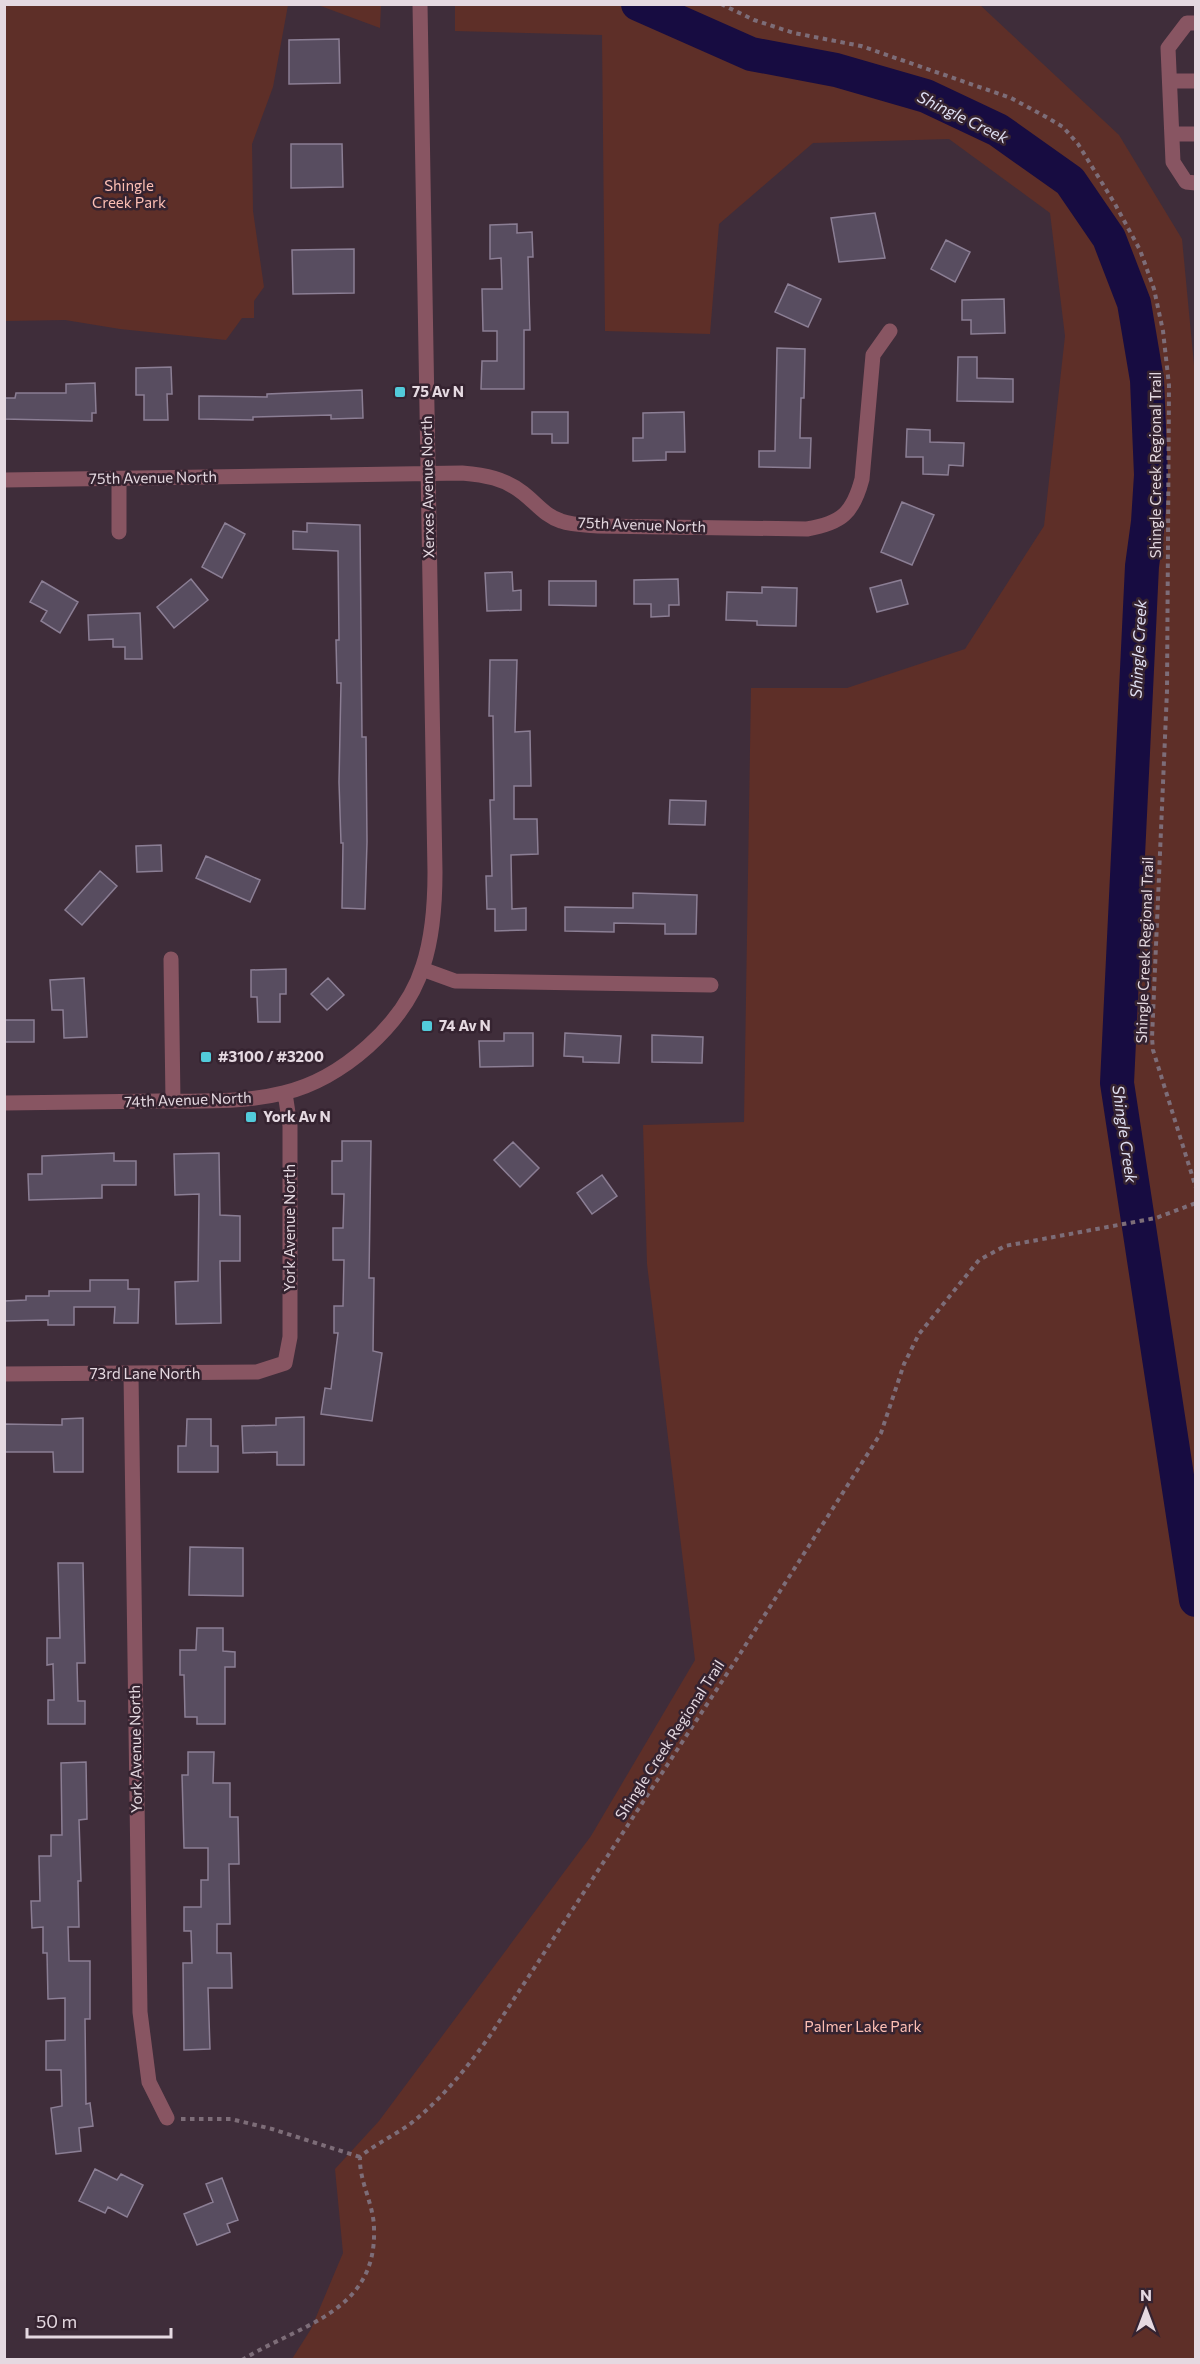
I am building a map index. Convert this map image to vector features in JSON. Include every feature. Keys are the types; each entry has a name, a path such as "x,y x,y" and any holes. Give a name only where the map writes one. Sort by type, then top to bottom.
{"street":[{"name":"Xerxes Avenue North","path":"420,4 435,896 432,925 422,969"},
{"path":"1196,23 1187,23 1168,48 1173,162 1186,182 1196,183"},
{"path":"1170,81 1196,81"},
{"path":"1172,134 1196,134"},
{"name":"75th Avenue North","path":"4,480 462,473 489,476 507,483 523,493 542,511 559,521 573,524 807,529 828,525 845,515 857,498 862,479 873,355 890,331"},
{"path":"119,479 119,532"},
{"path":"171,960 173,1101"},
{"path":"422,969 455,981 711,985"},
{"name":"74th Avenue North","path":"4,1103 236,1100 285,1093 324,1077 363,1051 401,1009 422,969"},
{"name":"York Avenue North","path":"285,1093 290,1125 290,1337 285,1363"},
{"name":"73rd Lane North","path":"4,1374 258,1372 285,1363"},
{"name":"York Avenue North","path":"131,1374 140,2012 149,2082 167,2118"}],"path":[{"name":"Shingle Creek Regional Trail","path":"721,4 754,20 794,33 847,42 1011,98 1048,118 1063,128 1078,144 1131,230 1144,260 1154,289 1163,331 1169,394 1167,691 1152,1038 1153,1050 1196,1188"},
{"name":"Shingle Creek Regional Trail","path":"360,2157 412,2122 433,2103 466,2070 489,2037 736,1660 881,1433 911,1348 979,1260 1005,1246 1156,1218 1196,1203"},
{"path":"167,2118 231,2119 272,2129 360,2157 360,2169 373,2210 374,2229 373,2255 364,2277 356,2290 334,2312 242,2360"}],"green space":[{"name":"Shingle Creek Park","path":"4,5 288,5 273,87 252,144 253,211 264,287 254,301 254,318 242,318 226,340 120,329 65,320 5,321"},
{"path":"318,5 381,5 380,28"},
{"name":"Palmer Lake Park","path":"455,5 980,5 1119,135 1182,239 1196,386 1195,2359 292,2359 311,2329 343,2253 335,2169 379,2121 591,1836 695,1660 647,1264 643,1125 744,1122 751,688 847,688 965,649 1044,526 1065,336 1050,213 949,139 813,143 719,224 710,334 605,331 602,35 455,31"}],"building":[{"path":"339,39 340,83 289,84 289,40"},
{"path":"291,144 342,144 343,187 291,188"},
{"path":"875,213 885,258 839,262 831,218"},
{"path":"517,224 517,233 532,232 533,257 528,257 530,330 524,330 524,389 481,389 482,361 497,361 497,331 483,331 482,289 502,289 501,258 490,259 490,225"},
{"path":"946,240 970,252 955,282 931,269"},
{"path":"354,249 354,293 293,294 292,250"},
{"path":"788,284 821,299 808,327 775,312"},
{"path":"1004,299 1005,333 971,334 971,320 962,320 962,300"},
{"path":"777,348 805,349 800,438 811,438 810,468 759,467 759,451 775,451"},
{"path":"958,357 977,357 977,378 1013,379 1013,402 957,401"},
{"path":"171,367 172,394 167,394 168,420 144,420 144,395 136,395 136,368"},
{"path":"95,383 96,413 92,413 92,421 4,419 4,398 15,398 16,393 66,393 66,384"},
{"path":"362,390 363,418 331,419 331,415 253,417 253,420 199,419 199,396 267,397 267,394"},
{"path":"532,412 568,412 568,443 552,443 552,434 532,434"},
{"path":"684,412 685,452 666,452 666,460 633,461 633,438 643,438 643,413"},
{"path":"907,429 930,430 930,442 964,443 963,466 949,465 948,475 923,474 923,457 906,457"},
{"path":"902,502 934,515 912,565 881,552"},
{"path":"225,523 245,534 222,578 202,567"},
{"path":"307,523 360,525 362,737 366,737 365,909 342,908 343,843 341,843 339,782 341,683 337,683 336,640 339,640 338,551 293,549 293,531 307,532"},
{"path":"512,572 513,591 521,590 521,610 487,611 485,573"},
{"path":"191,579 208,600 174,628 157,607"},
{"path":"678,579 679,605 669,605 669,616 651,617 651,604 634,604 634,580"},
{"path":"901,580 908,604 877,612 870,588"},
{"path":"42,581 78,602 60,633 41,621 47,611 30,602"},
{"path":"549,581 596,581 596,606 549,605"},
{"path":"762,587 797,588 796,626 757,625 757,621 726,620 727,592 762,593"},
{"path":"140,613 142,659 125,659 125,647 113,647 113,639 89,640 88,615"},
{"path":"490,660 517,660 515,732 530,731 531,786 514,786 514,819 537,819 538,854 511,855 512,909 526,908 526,930 495,931 495,909 487,909 486,876 492,876 490,800 494,800 493,716 489,716"},
{"path":"670,800 706,801 705,825 669,824"},
{"path":"161,845 162,871 137,872 136,846"},
{"path":"206,856 260,880 250,902 196,878"},
{"path":"100,871 117,886 82,925 65,910"},
{"path":"633,893 697,895 696,934 665,934 665,924 614,923 614,932 565,931 565,907 633,908"},
{"path":"286,969 286,994 280,994 280,1022 258,1022 257,997 251,997 251,970"},
{"path":"84,978 87,1037 64,1038 63,1010 52,1010 50,980"},
{"path":"328,978 344,995 327,1010 311,994"},
{"path":"4,1020 34,1020 34,1042 4,1042"},
{"path":"504,1033 533,1033 533,1066 480,1067 479,1041 504,1041"},
{"path":"565,1033 621,1036 619,1063 583,1062 583,1057 564,1056"},
{"path":"652,1035 703,1037 702,1063 652,1062"},
{"path":"342,1141 371,1141 369,1278 374,1278 373,1351 382,1353 372,1421 321,1414 325,1388 331,1389 338,1333 334,1333 334,1306 343,1306 344,1260 333,1260 333,1228 343,1228 344,1194 332,1194 332,1161 342,1161"},
{"path":"513,1142 539,1168 520,1187 494,1160"},
{"path":"114,1153 114,1161 136,1161 136,1185 102,1185 102,1198 29,1200 28,1174 42,1174 42,1156"},
{"path":"219,1153 220,1215 240,1216 240,1261 220,1261 221,1323 176,1324 175,1282 198,1281 199,1194 175,1195 174,1154"},
{"path":"602,1175 617,1196 592,1214 577,1193"},
{"path":"90,1280 128,1280 128,1289 139,1289 138,1323 114,1323 115,1307 74,1307 74,1325 48,1325 48,1320 4,1321 4,1301 26,1300 26,1296 49,1296 49,1291 90,1291"},
{"path":"304,1417 304,1465 277,1465 277,1452 243,1453 242,1426 276,1425 276,1418"},
{"path":"83,1418 83,1472 54,1472 53,1452 4,1452 4,1424 62,1425 62,1419"},
{"path":"187,1419 211,1419 211,1446 218,1446 218,1472 178,1472 178,1446 186,1446"},
{"path":"190,1547 243,1548 243,1596 189,1595"},
{"path":"58,1563 83,1563 85,1663 77,1663 78,1701 85,1701 85,1724 48,1724 48,1700 54,1700 53,1664 47,1665 47,1638 60,1638"},
{"path":"197,1628 223,1628 223,1651 235,1652 235,1667 225,1667 225,1724 197,1724 197,1717 185,1717 184,1675 180,1675 180,1650 196,1650"},
{"path":"188,1752 214,1752 213,1783 230,1783 230,1817 238,1817 239,1864 229,1864 230,1924 217,1924 217,1953 231,1953 232,1988 208,1988 210,2049 184,2050 183,1963 192,1963 191,1931 184,1931 184,1907 201,1907 201,1880 208,1880 208,1848 184,1848 182,1775 188,1775"},
{"path":"86,1762 87,1819 79,1820 81,1881 78,1881 79,1927 68,1927 69,1961 90,1961 90,2019 85,2019 86,2104 90,2103 93,2126 79,2128 81,2151 56,2154 51,2108 62,2106 61,2070 46,2070 46,2041 65,2040 65,1998 48,1999 47,1953 43,1953 43,1927 32,1928 31,1901 40,1901 39,1856 51,1856 51,1835 62,1835 61,1763"},
{"path":"95,2169 117,2180 121,2174 143,2185 127,2217 108,2207 105,2213 79,2201"},
{"path":"222,2178 238,2220 227,2224 230,2232 197,2245 184,2214 213,2202 206,2184"}],"waterway":[{"name":"Shingle Creek","path":"638,4 751,54 836,70 926,96 998,130 1070,181 1109,238 1134,303 1147,380 1151,475 1142,566 1117,1083 1196,1600"}],"place":[{"name":"75 Av N","path":"400,392"},
{"name":"74 Av N","path":"427,1026"},
{"name":"#3100 / #3200","path":"206,1057"},
{"name":"York Av N","path":"251,1117"}]}
